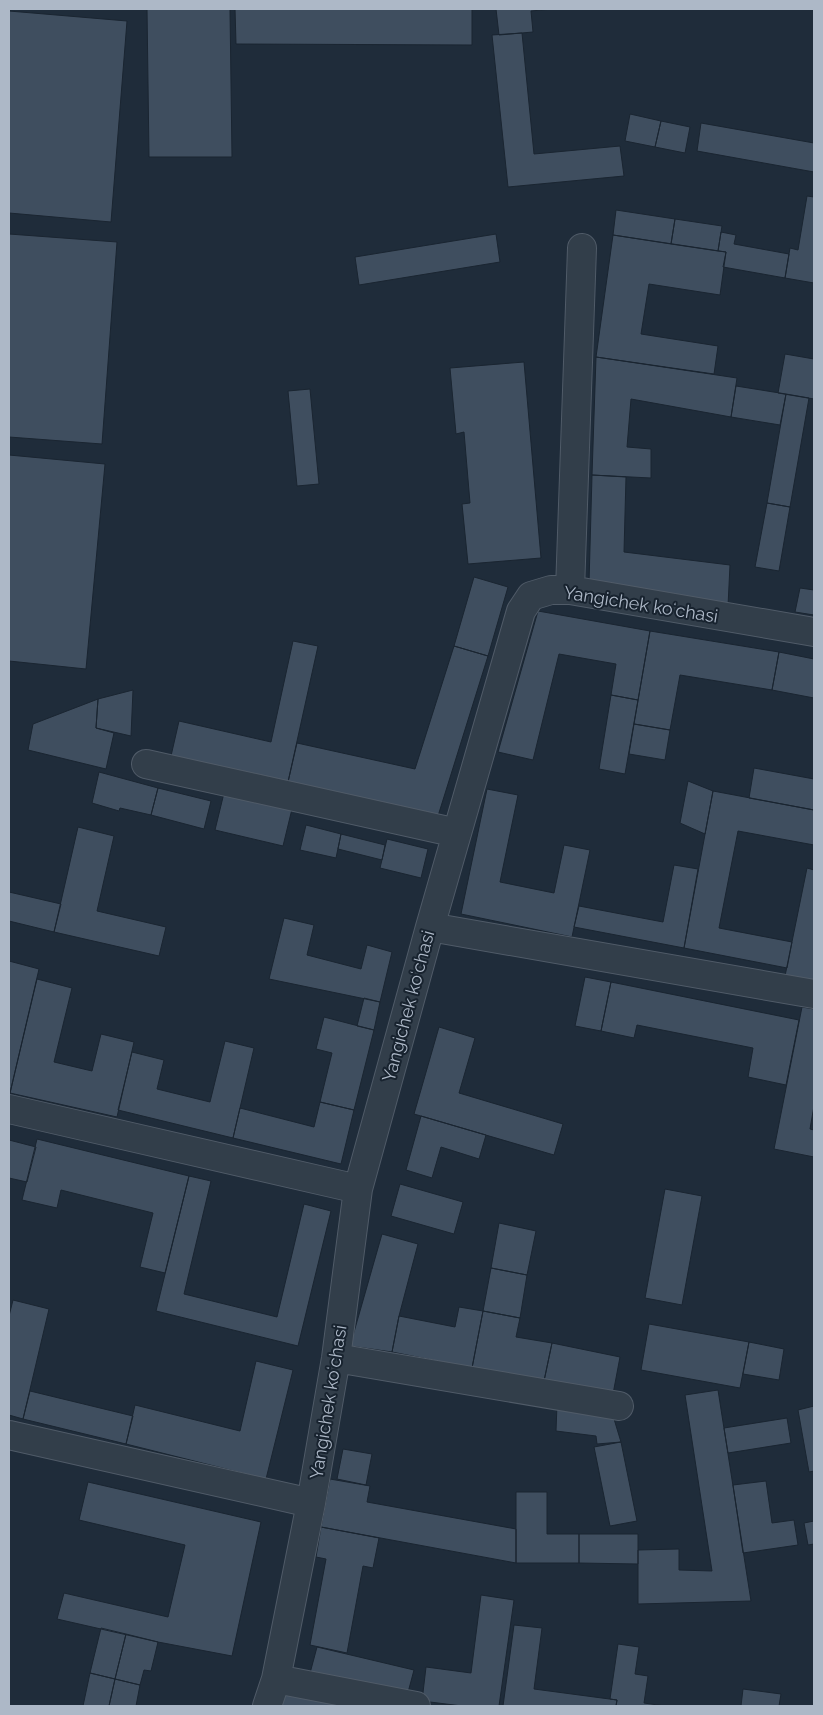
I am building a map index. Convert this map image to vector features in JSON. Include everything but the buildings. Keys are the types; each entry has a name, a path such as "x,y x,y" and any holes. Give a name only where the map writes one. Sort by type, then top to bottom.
{"street":[{"path":"570,590 582,248"},
{"name":"Yangichek koʻchasi","path":"267,1706 276,1679 311,1503 336,1358 358,1189 430,927 521,611 531,596 551,590 570,590 814,632"},
{"path":"146,764 457,833"},
{"path":"430,927 814,994"},
{"path":"9,1108 358,1189"},
{"path":"336,1358 619,1406"},
{"path":"9,1436 311,1503"},
{"path":"276,1679 416,1706"}]}
